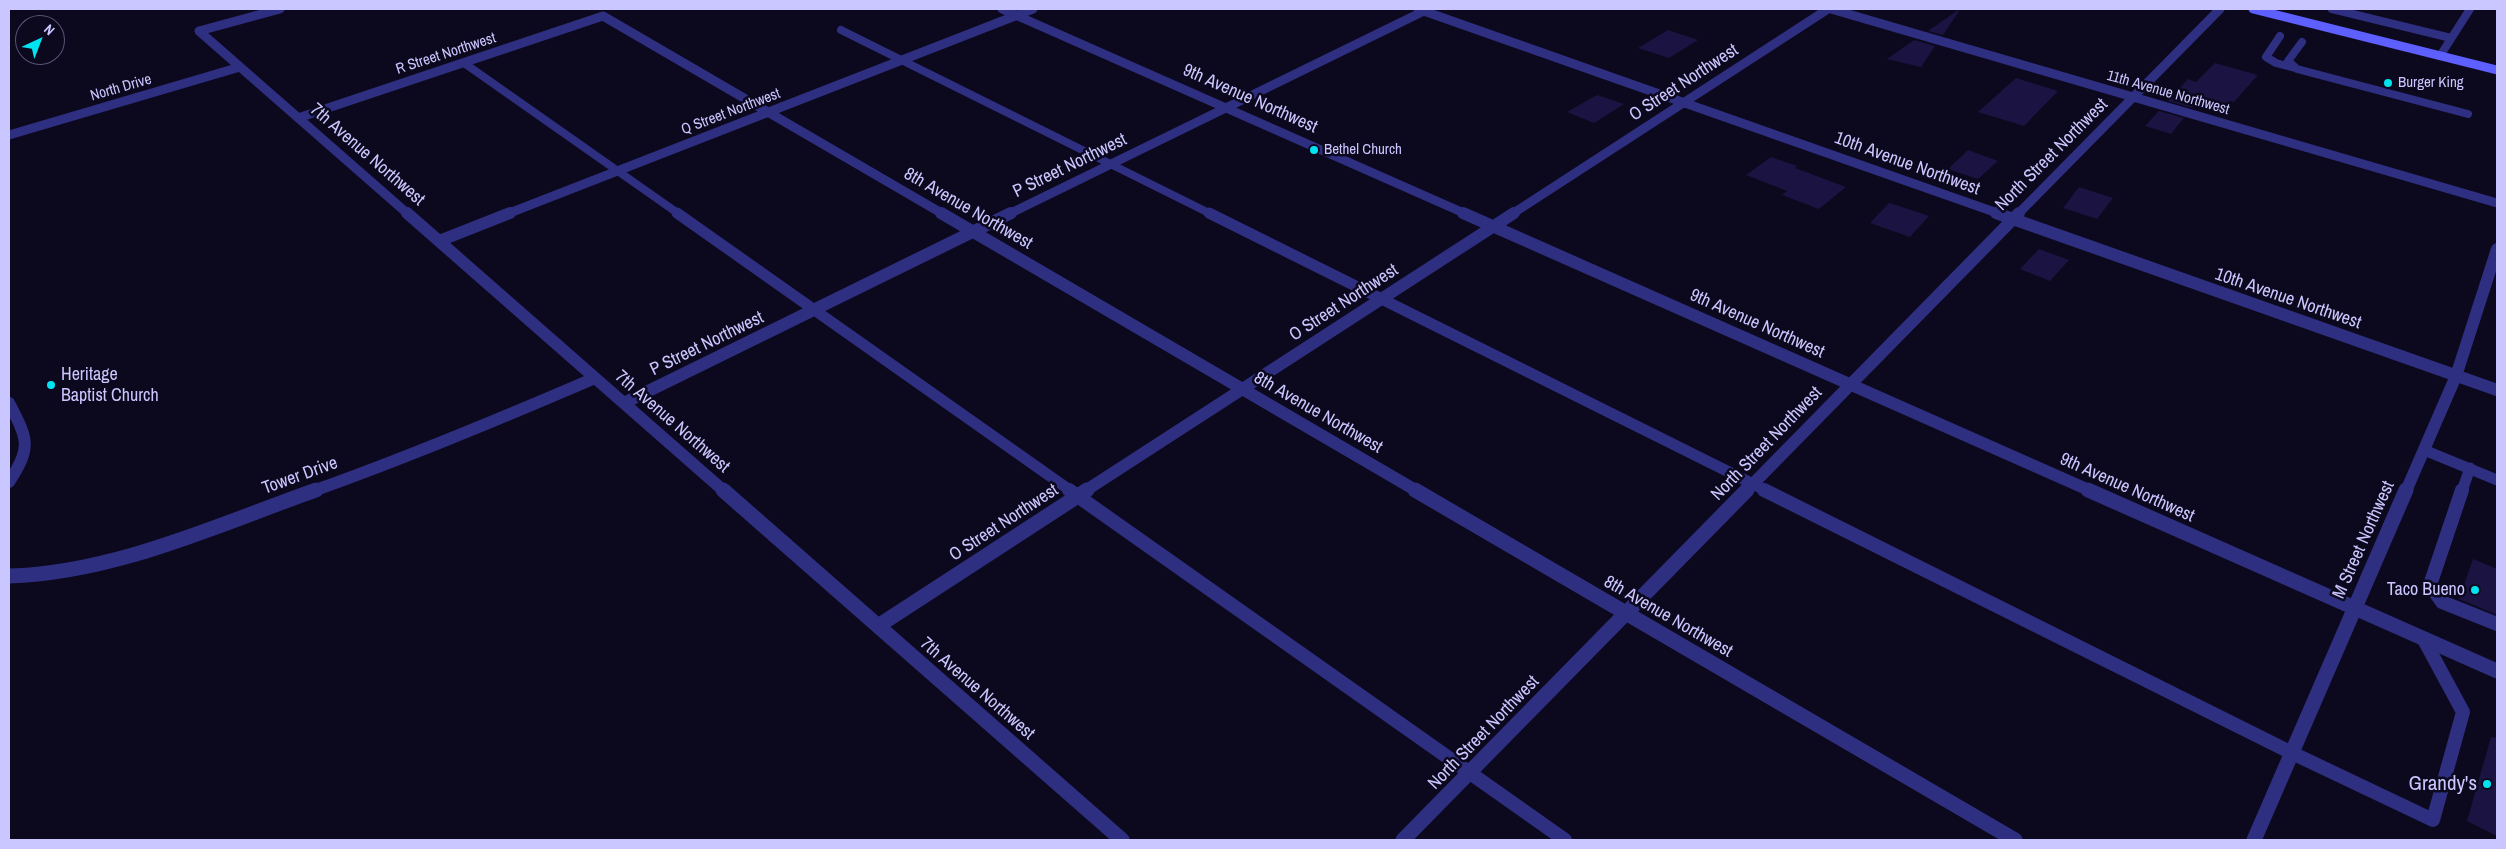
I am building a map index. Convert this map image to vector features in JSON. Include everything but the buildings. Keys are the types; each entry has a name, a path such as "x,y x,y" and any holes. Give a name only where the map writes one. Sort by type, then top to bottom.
{"main road":[{"path":"2253,9 2497,70"}],"street":[{"name":"7th Avenue Northwest","path":"280,9 198,31 1122,840"},
{"name":"9th Avenue Northwest","path":"1002,9 2497,671"},
{"name":"Q Street Northwest","path":"439,241 1033,9"},
{"name":"11th Avenue Northwest","path":"1830,9 2497,203"},
{"name":"O Street Northwest","path":"878,626 1830,9"},
{"name":"North Street Northwest","path":"1403,840 1849,384 2220,9"},
{"name":"10th Avenue Northwest","path":"1421,10 2497,390"},
{"name":"P Street Northwest","path":"624,403 1226,108 1421,10"},
{"name":"R Street Northwest","path":"298,118 603,16"},
{"name":"8th Avenue Northwest","path":"603,16 2015,840"},
{"name":"North Drive","path":"9,135 240,67"},
{"name":"M Street Northwest","path":"2254,840 2456,376 2497,249"},
{"name":"Tower Drive","path":"9,576 25,576 100,564 141,552 390,464 475,430 595,378"},
{"path":"9,403 27,442 22,463 9,482"}],"lane":[{"path":"2332,9 2451,38"},
{"path":"2440,56 2470,9"},
{"path":"841,30 2292,753 2433,820 2463,712 2422,638"},
{"path":"2280,36 2266,57 2276,63 2468,114"},
{"path":"2297,69 2288,61 2302,42"},
{"path":"464,63 1565,840"},
{"path":"2424,450 2497,480"},
{"path":"2470,468 2430,585 2442,602 2497,624"}],"place":[{"name":"Burger King","path":"2388,83"},
{"name":"Bethel Church","path":"1314,150"},
{"name":"Heritage Baptist Church","path":"51,385"},
{"name":"Taco Bueno","path":"2475,590"},
{"name":"Grandy's","path":"2487,784"}]}
